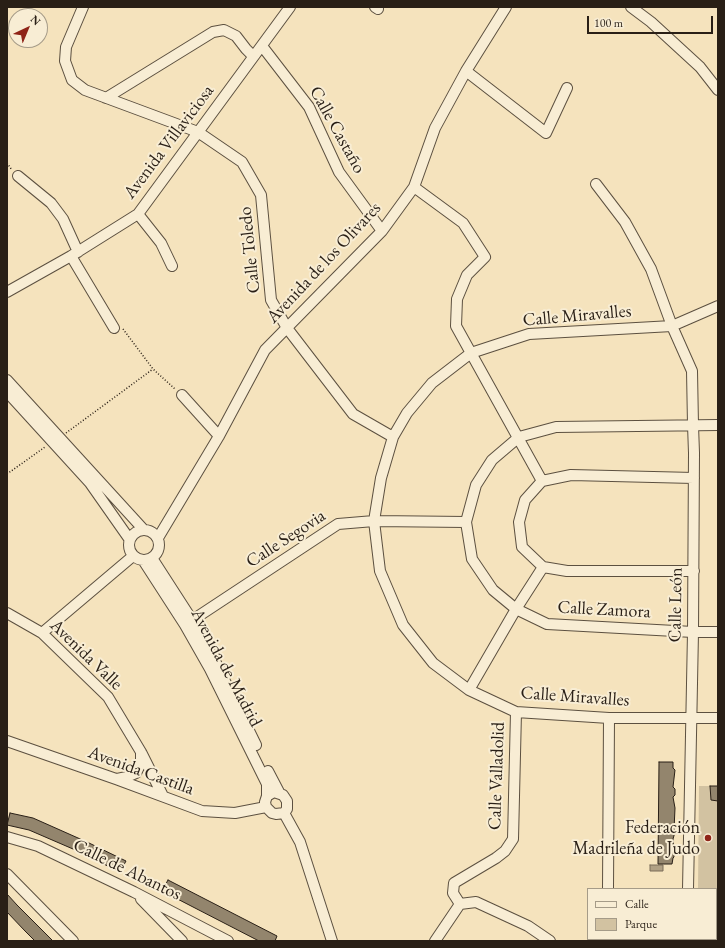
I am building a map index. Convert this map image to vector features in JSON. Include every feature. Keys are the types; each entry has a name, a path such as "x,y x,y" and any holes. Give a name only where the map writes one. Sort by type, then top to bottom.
{"street":[{"name":"Calle Toledo","path":"83,7 66,47 65,61 72,80 85,90 198,132 242,162 261,195 271,300 287,328 353,414 393,437"},
{"name":"Avenida Villaviciosa","path":"7,292 75,254 138,214 290,7"},
{"name":"Avenida de los Olivares","path":"158,538 219,436 265,350 382,231 414,186 435,128 466,71 506,7"},
{"path":"631,7 700,67 718,90"},
{"path":"106,98 213,32 224,30 236,36 253,56"},
{"name":"Calle Castaño","path":"262,46 309,107 339,172 382,231"},
{"path":"466,71 546,133 567,88"},
{"path":"18,176 51,204 63,219 75,254 112,325"},
{"name":"Calle León","path":"596,184 625,222 651,269 672,326 692,371 694,571 688,888"},
{"path":"414,186 463,223 485,257 467,276 457,299 456,326 519,437 542,481"},
{"path":"138,214 161,243 172,266"},
{"name":"Calle Miravalles","path":"718,306 672,326 529,334 470,353 432,383 408,412 393,437 381,478 374,521 380,571 403,625 433,662 469,690 516,712 609,718 718,718"},
{"path":"7,380 90,482 130,540"},
{"path":"7,392 56,439 144,530"},
{"path":"182,395 219,436"},
{"name":"Calle Zamora","path":"718,425 556,427 519,437 492,460 476,485 466,522 472,559 492,590 516,609 547,624 718,632"},
{"path":"694,478 571,475 542,481 525,500 519,522 522,547 543,567 567,571 694,571"},
{"name":"Calle Segovia","path":"188,622 338,524 374,521 466,522"},
{"path":"144,530 150,531 158,538 158,552 148,559 133,556 129,548 130,540 135,533 144,530"},
{"path":"42,633 133,556"},
{"name":"Avenida de Madrid","path":"148,559 217,665 279,792"},
{"path":"469,690 516,609 543,567"},
{"name":"Avenida Valle","path":"7,613 42,633 108,697 141,752 164,796"},
{"name":"Avenida de Madrid","path":"188,622 267,784 267,796"},
{"name":"Calle Valladolid","path":"460,904 453,893 454,883 496,858 505,851 513,839 516,712"},
{"path":"608,888 609,718"},
{"name":"Avenida Castilla","path":"7,741 164,796 202,811 235,813 266,807"},
{"path":"116,779 127,778 136,773 141,763 141,752"},
{"path":"274,792 279,792 287,801 287,809 284,812 276,814 272,813 266,807 265,802 267,796 274,792"},
{"path":"284,812 300,842 332,941"},
{"name":"Calle de Abantos","path":"7,837 38,846 134,892 228,941"},
{"path":"7,874 73,941"},
{"path":"134,892 182,941"},
{"path":"434,941 460,904 476,902 528,926 550,941"}],"path":[{"path":"112,325 122,328 153,369 182,395"},
{"path":"7,474 153,369"}],"green space":[{"name":"Federación Madrileña de Judo","path":"699,786 718,786 718,919 717,888 698,888"}],"shaded area":[{"path":"650,865 663,865 663,871 650,871"}],"building":[{"path":"659,762 673,762 673,768 675,770 673,787 675,789 675,795 673,797 675,808 675,832 673,839 674,857 672,864 658,864"},
{"path":"710,786 718,786 718,801 711,800"},
{"path":"10,813 33,818 126,861 120,872 29,830 7,825"},
{"path":"168,880 277,936 275,941 259,941 162,891"},
{"path":"7,894 53,941 35,941 25,931 7,912"}],"place":[{"name":"Federación Madrileña de Judo","path":"708,838"}]}
